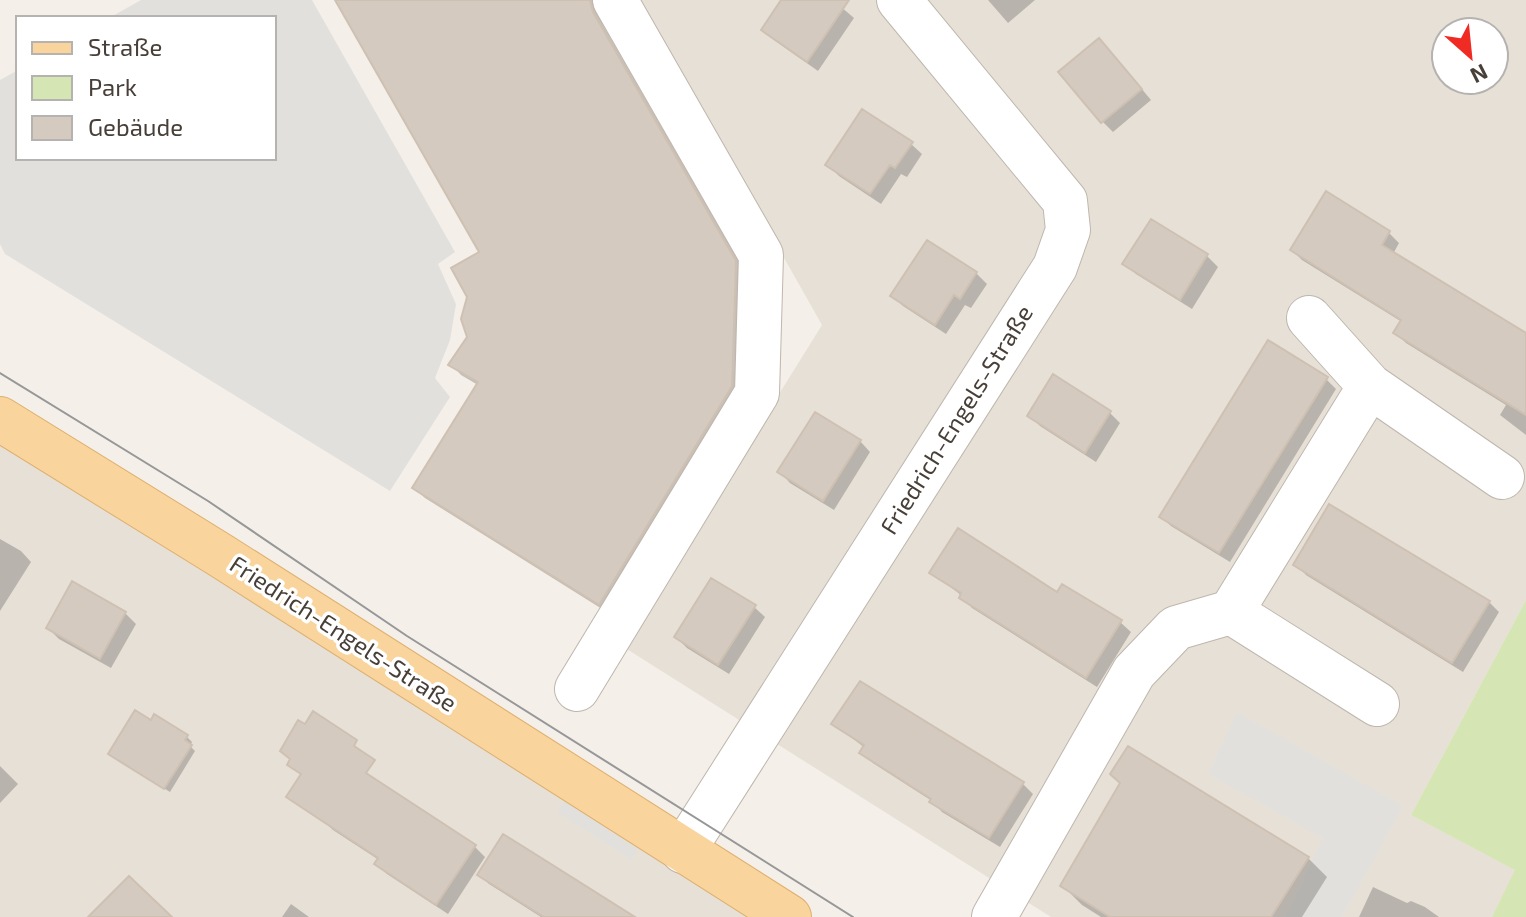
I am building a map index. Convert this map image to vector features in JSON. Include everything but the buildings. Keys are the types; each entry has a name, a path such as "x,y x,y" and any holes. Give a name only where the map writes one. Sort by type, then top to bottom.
{"main road":[{"name":"Friedrich-Engels-Straße","path":"0,419 220,555 789,917"}],"street":[{"path":"577,689 757,393 761,255 615,0"},
{"name":"Friedrich-Engels-Straße","path":"683,851 1055,267 1068,230 1065,201 899,0"},
{"path":"1309,318 1370,386 1502,477"},
{"path":"994,917 1134,672 1176,628 1231,612 1370,386"},
{"path":"1231,612 1377,704"}],"shaded area":[{"path":"141,0 312,0 455,252 438,264 456,304 450,340 435,378 450,397 390,491 5,254 0,244 0,80 16,71 16,160 276,160 276,16 113,16"},
{"path":"638,0 1526,0 1526,600 1411,815 1516,870 1492,917 1051,917 622,646 822,325"},
{"path":"0,436 767,917 0,917"},
{"path":"1237,712 1403,806 1342,917 1285,917 1323,838 1208,774"},
{"path":"564,801 638,849 632,860 557,812"}],"green space":[{"path":"1526,600 1526,917 1492,917 1515,870 1411,815"}],"tram line":[{"path":"0,373 208,501 407,636 853,917"}]}
